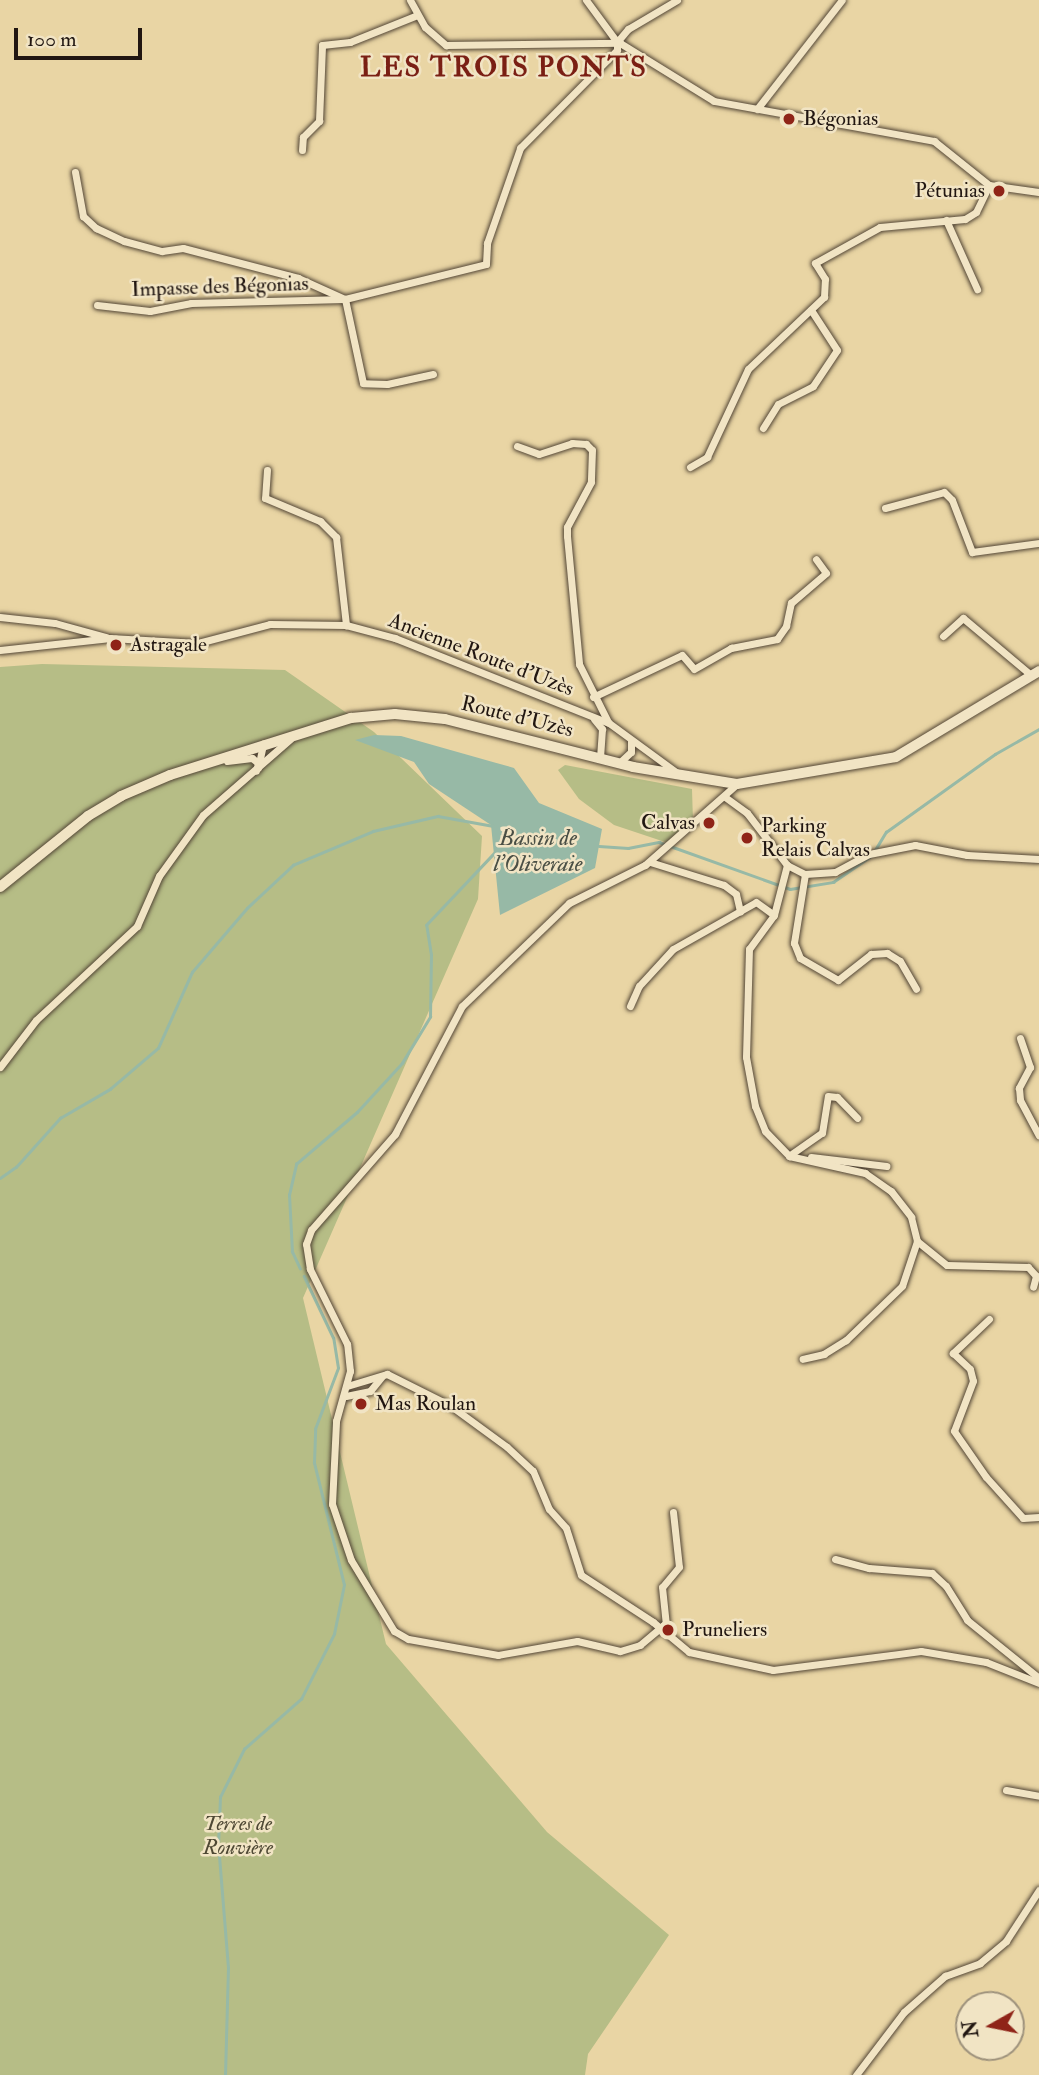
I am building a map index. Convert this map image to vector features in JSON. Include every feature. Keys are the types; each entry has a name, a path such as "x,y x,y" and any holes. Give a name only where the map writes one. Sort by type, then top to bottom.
{"main road":[{"name":"Route d'Uzès","path":"0,887 88,816 121,796 207,763 351,718 395,714 446,719 619,763 737,784 896,757 1035,674"}],"street":[{"path":"410,0 417,15 437,39 454,48 552,41 617,42"},
{"path":"586,0 617,42 714,100 895,130 934,141 989,185 1039,192"},
{"path":"617,42 628,29 677,0"},
{"path":"757,109 842,0"},
{"path":"302,150 303,137 319,121 322,45 351,42 417,15"},
{"name":"Impasse des Bégonias","path":"97,305 150,311 191,303 345,299 486,264 487,243 520,148 617,50 617,42"},
{"name":"Impasse des Bégonias","path":"75,172 83,216 96,228 162,251 183,248 298,278 345,299"},
{"path":"690,467 707,457 743,377 824,297 825,279 816,263 880,227 946,220 976,212 989,185"},
{"path":"946,220 977,289"},
{"path":"345,299 363,383 387,384 433,374"},
{"path":"763,428 778,404 813,386 837,350 811,310"},
{"path":"517,446 539,454 586,444 594,462 591,482 567,536 579,664 608,723"},
{"path":"267,470 265,498 320,521 336,537 346,625"},
{"path":"885,508 944,492 952,500 972,552 1039,543"},
{"path":"593,697 682,655 694,669 731,648 777,639 786,626 791,603 826,573 816,559"},
{"path":"0,617 55,623 110,638"},
{"path":"943,636 963,618 1035,674"},
{"name":"Ancienne Route d'Uzès","path":"0,650 110,638 198,643 259,625 346,625 395,638 608,723 681,776"},
{"path":"591,716 602,729 604,742 600,758"},
{"path":"604,742 621,734"},
{"path":"0,1067 36,1020 137,926 176,848 203,816 293,735"},
{"path":"619,763 631,752 631,741"},
{"path":"266,743 268,760"},
{"path":"256,771 266,743"},
{"path":"207,763 252,758 258,763 256,771"},
{"path":"673,1512 679,1567 662,1587 666,1623 640,1645 621,1651 577,1641 511,1654 487,1654 408,1639 394,1631 351,1560 332,1491 336,1421 347,1386 346,1344 305,1254 311,1230 395,1134 462,1006 569,903 650,862 737,784"},
{"path":"725,797 747,813 787,865 804,874 835,872 873,853 915,845 967,855 1039,859"},
{"path":"650,862 724,885 736,894 740,912"},
{"path":"787,865 774,915 749,949 746,1057 755,1106 765,1131 789,1156 807,1157 865,1173 891,1191 911,1217 917,1241 902,1286 846,1340 824,1354 803,1359"},
{"path":"804,874 794,943 800,958 838,980 871,954 887,953 900,961 916,989"},
{"path":"631,1006 639,986 673,949 755,902 774,915"},
{"path":"1020,1038 1030,1068 1019,1088 1020,1100 1039,1135"},
{"path":"789,1156 822,1133 828,1096 837,1097 857,1118"},
{"path":"807,1157 821,1154 886,1166"},
{"path":"917,1241 947,1265 1028,1267 1036,1276 1033,1287"},
{"path":"989,1318 953,1353 970,1369 974,1381 954,1431 986,1477 1023,1518 1039,1517"},
{"path":"347,1386 383,1376 451,1406 507,1447 533,1471 549,1509 566,1528 581,1575 662,1629 689,1652 773,1670 921,1651 986,1662 1039,1680"},
{"path":"345,1396 370,1391 383,1376"},
{"path":"835,1559 869,1568 932,1573 982,1636 1000,1651 1025,1662 1039,1680"},
{"path":"1006,1790 1039,1796"},
{"path":"856,2075 904,2012 945,1976 980,1963 1006,1941 1039,1890"}],"green space":[{"name":"Terres de Rouvière","path":"42,664 285,670 374,732 482,836 478,899 303,1298 386,1644 547,1832 669,1935 588,2054 585,2075 0,2075 0,667"},
{"name":"Bassin de l'Oliveraie","path":"565,765 692,789 693,822 668,843 614,825 579,799 558,770"}],"water":[{"name":"Bassin de l'Oliveraie","path":"374,735 401,736 514,768 539,803 602,829 595,868 500,915 491,825 429,784 414,762 355,740"}],"waterway":[{"path":"875,850 886,832 995,754 1039,729"},
{"path":"0,1178 16,1167 60,1118 110,1089 158,1048 192,972 247,908 293,865 373,831 438,816 493,826"},
{"path":"599,846 628,848 659,842 790,889 833,882 871,856"},
{"path":"300,1269 292,1252 289,1195 296,1164 357,1112 402,1063 430,1017 431,955 426,925 495,852"},
{"path":"225,2075 228,1968 218,1845 220,1797 244,1749 301,1699 334,1634 344,1585 314,1463 315,1429 338,1368 333,1338 304,1277"}],"place":[{"name":"Bégonias","path":"789,119"},
{"name":"Pétunias","path":"999,191"},
{"name":"Astragale","path":"116,645"},
{"name":"Calvas","path":"709,823"},
{"name":"Parking Relais Calvas","path":"747,838"},
{"name":"Mas Roulan","path":"361,1404"},
{"name":"Pruneliers","path":"668,1630"}],"district":[{"name":"LES TROIS PONTS","path":"504,68"}]}
